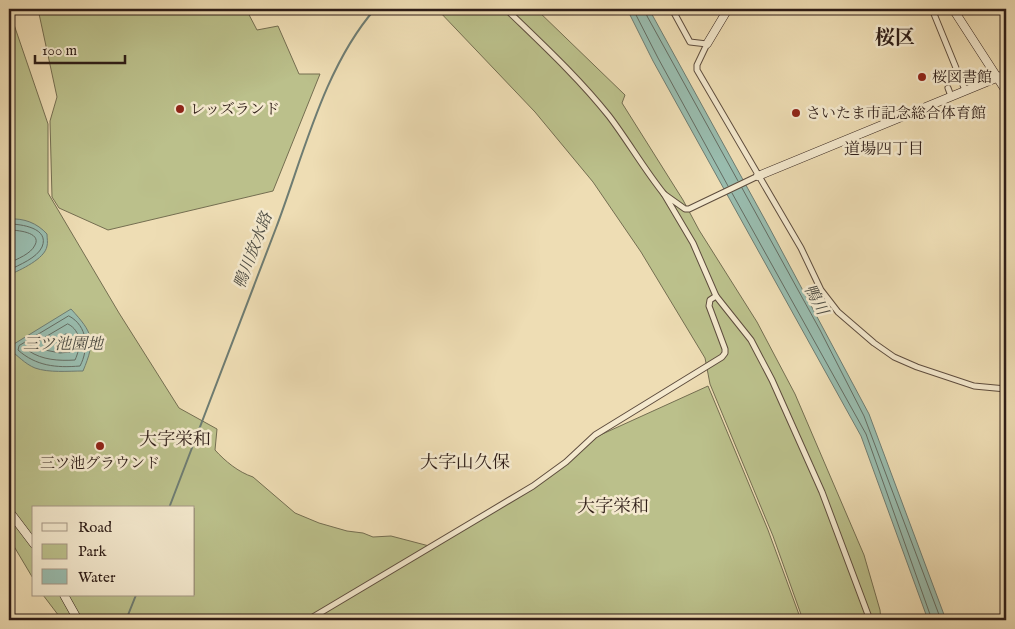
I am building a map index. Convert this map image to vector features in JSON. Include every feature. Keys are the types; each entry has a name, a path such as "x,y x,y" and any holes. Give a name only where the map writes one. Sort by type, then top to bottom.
{"street":[{"path":"506,9 572,75 620,130 664,194 693,242 716,296 751,340 772,380 825,499 870,620"},
{"path":"672,9 690,42 707,44"},
{"path":"728,9 707,44 697,65 698,70 757,177 801,248 821,290 838,312 887,352 917,367 974,386 1006,389"},
{"path":"932,9 966,90"},
{"path":"953,9 1006,91"},
{"path":"664,194 685,209 694,207 757,177 1006,74"},
{"path":"948,88 951,96"},
{"path":"308,620 533,486 566,462 595,435 722,357 725,349 709,306 710,300 716,296"},
{"path":"9,511 32,541"},
{"path":"65,596 78,620"}],"green space":[{"name":"レッズランド","path":"38,9 246,9 257,30 278,26 299,74 320,74 273,191 108,230 59,208 52,197 50,121 57,97"},
{"path":"437,9 536,9 625,95 622,103 757,322 795,394 864,555 880,610 881,620 803,620 773,536 710,384 705,358 641,252 593,182 535,112"},
{"path":"9,10 48,124 48,193 119,313 179,408 217,429 215,450 232,466 253,477 295,513 319,523 373,537 391,536 433,547 550,477 598,436 708,386 768,530 801,620 62,620 44,596 195,596 195,506 32,506 32,577 9,538"}],"water":[{"path":"627,9 649,9 869,414 946,620 928,620 861,436 653,61"},
{"path":"9,219 20,219 35,224 47,234 47,246 37,260 9,275"},
{"name":"三ツ池園地","path":"71,309 84,324 90,337 90,352 83,371 40,370 24,362 9,349 9,347"}],"waterway":[{"name":"鴨川放水路","path":"170,506 276,228 316,114 342,58 357,32 375,9"},
{"name":"鴨川放水路","path":"126,620 136,596"}],"place":[{"name":"桜図書館","path":"922,77"},
{"name":"レッズランド","path":"180,109"},
{"name":"さいたま市記念総合体育館","path":"796,113"},
{"name":"三ツ池グラウンド","path":"100,446"}],"district":[{"name":"桜区","path":"895,38"},
{"name":"道場四丁目","path":"884,150"},
{"name":"大字栄和","path":"175,440"},
{"name":"大字山久保","path":"465,463"},
{"name":"大字栄和","path":"613,507"}],"water label":[{"name":"鴨川","path":"815,300"}]}
